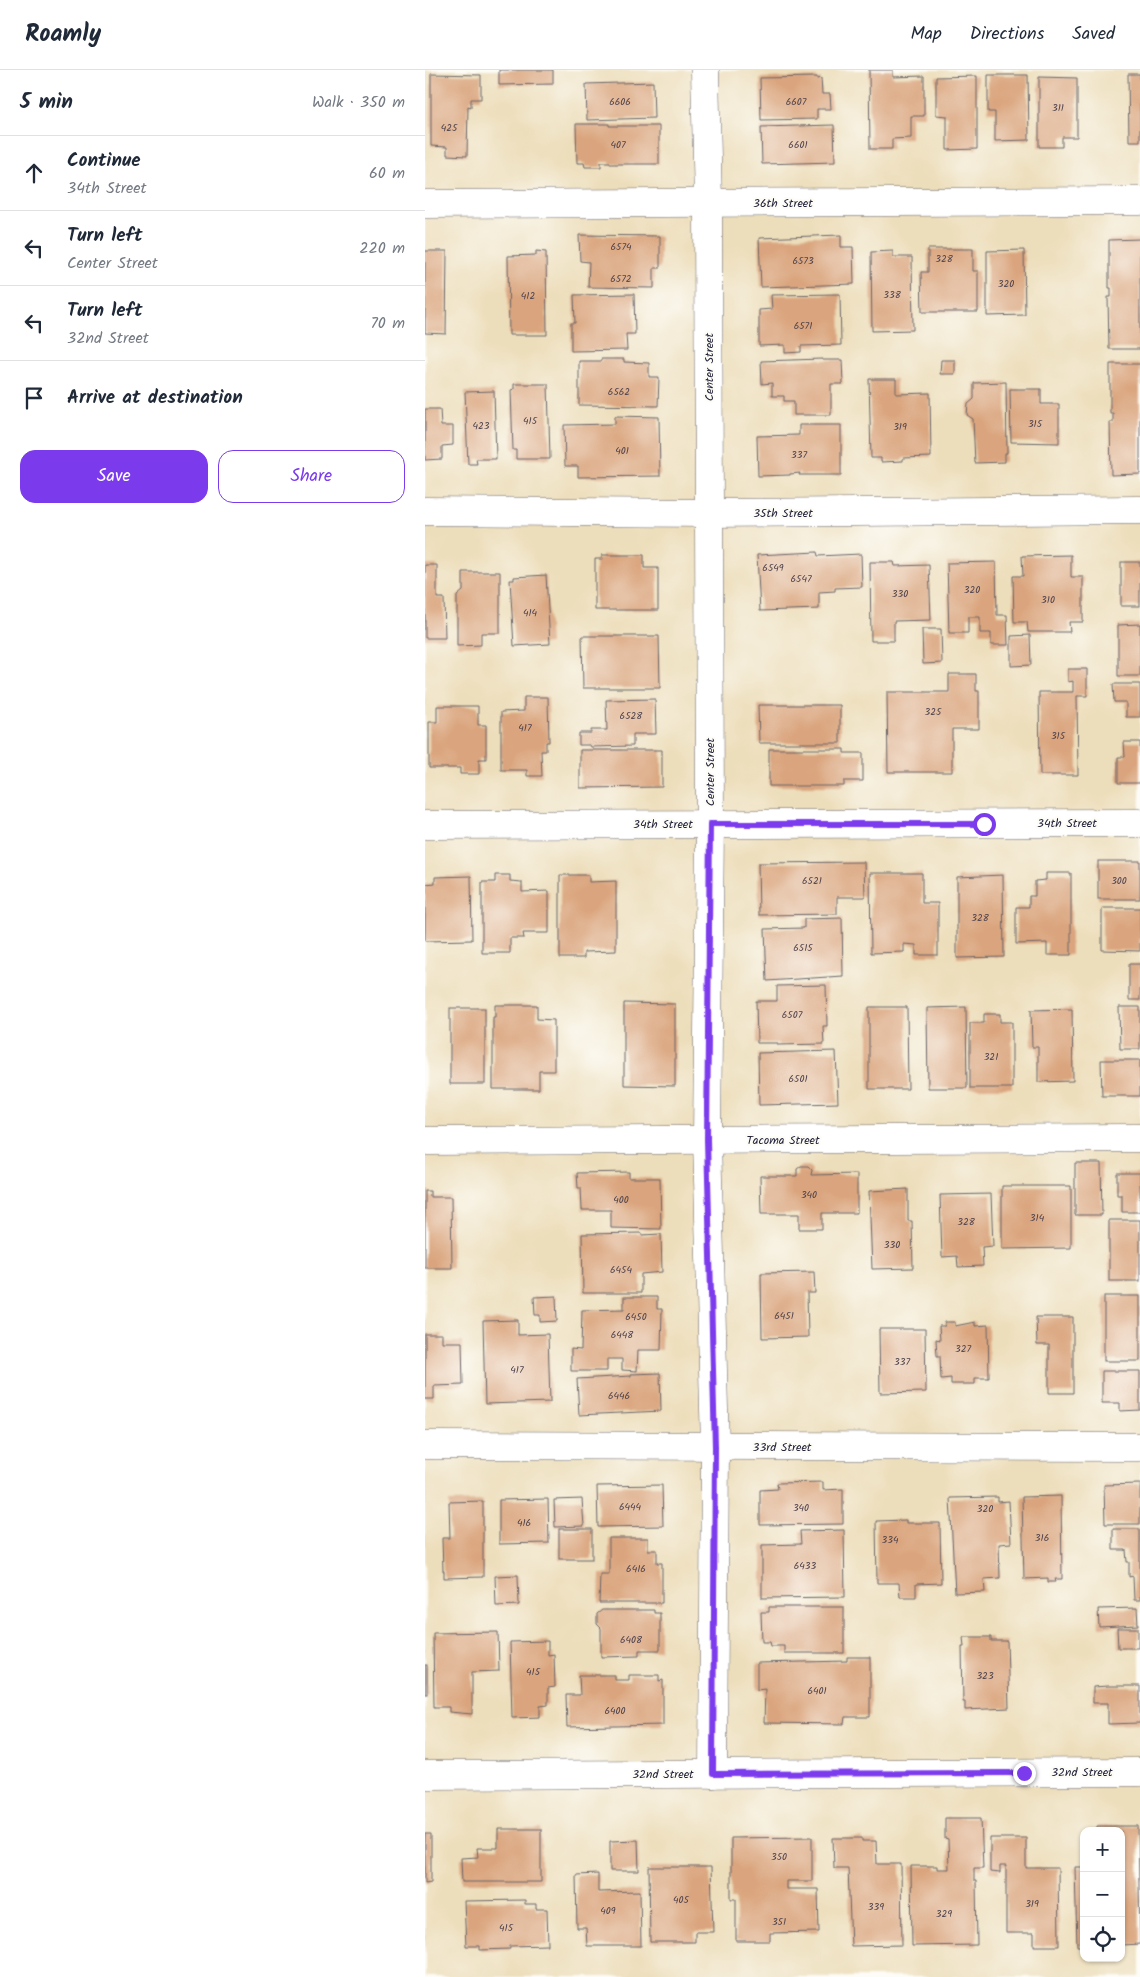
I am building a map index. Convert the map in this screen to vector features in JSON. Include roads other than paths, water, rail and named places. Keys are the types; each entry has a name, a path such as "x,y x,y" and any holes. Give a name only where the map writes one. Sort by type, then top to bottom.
{"street":[{"name":"Center Street","path":"705,70 709,203 710,824 707,1140 715,1447 713,1774"},
{"name":"36th Street","path":"425,204 1140,201"},
{"name":"35th Street","path":"425,511 709,513 1140,510"},
{"name":"34th Street","path":"425,825 1140,823"},
{"name":"Tacoma Street","path":"425,1141 1140,1138"},
{"name":"33rd Street","path":"425,1445 715,1447 1140,1446"},
{"name":"32nd Street","path":"425,1776 1140,1772"}]}
